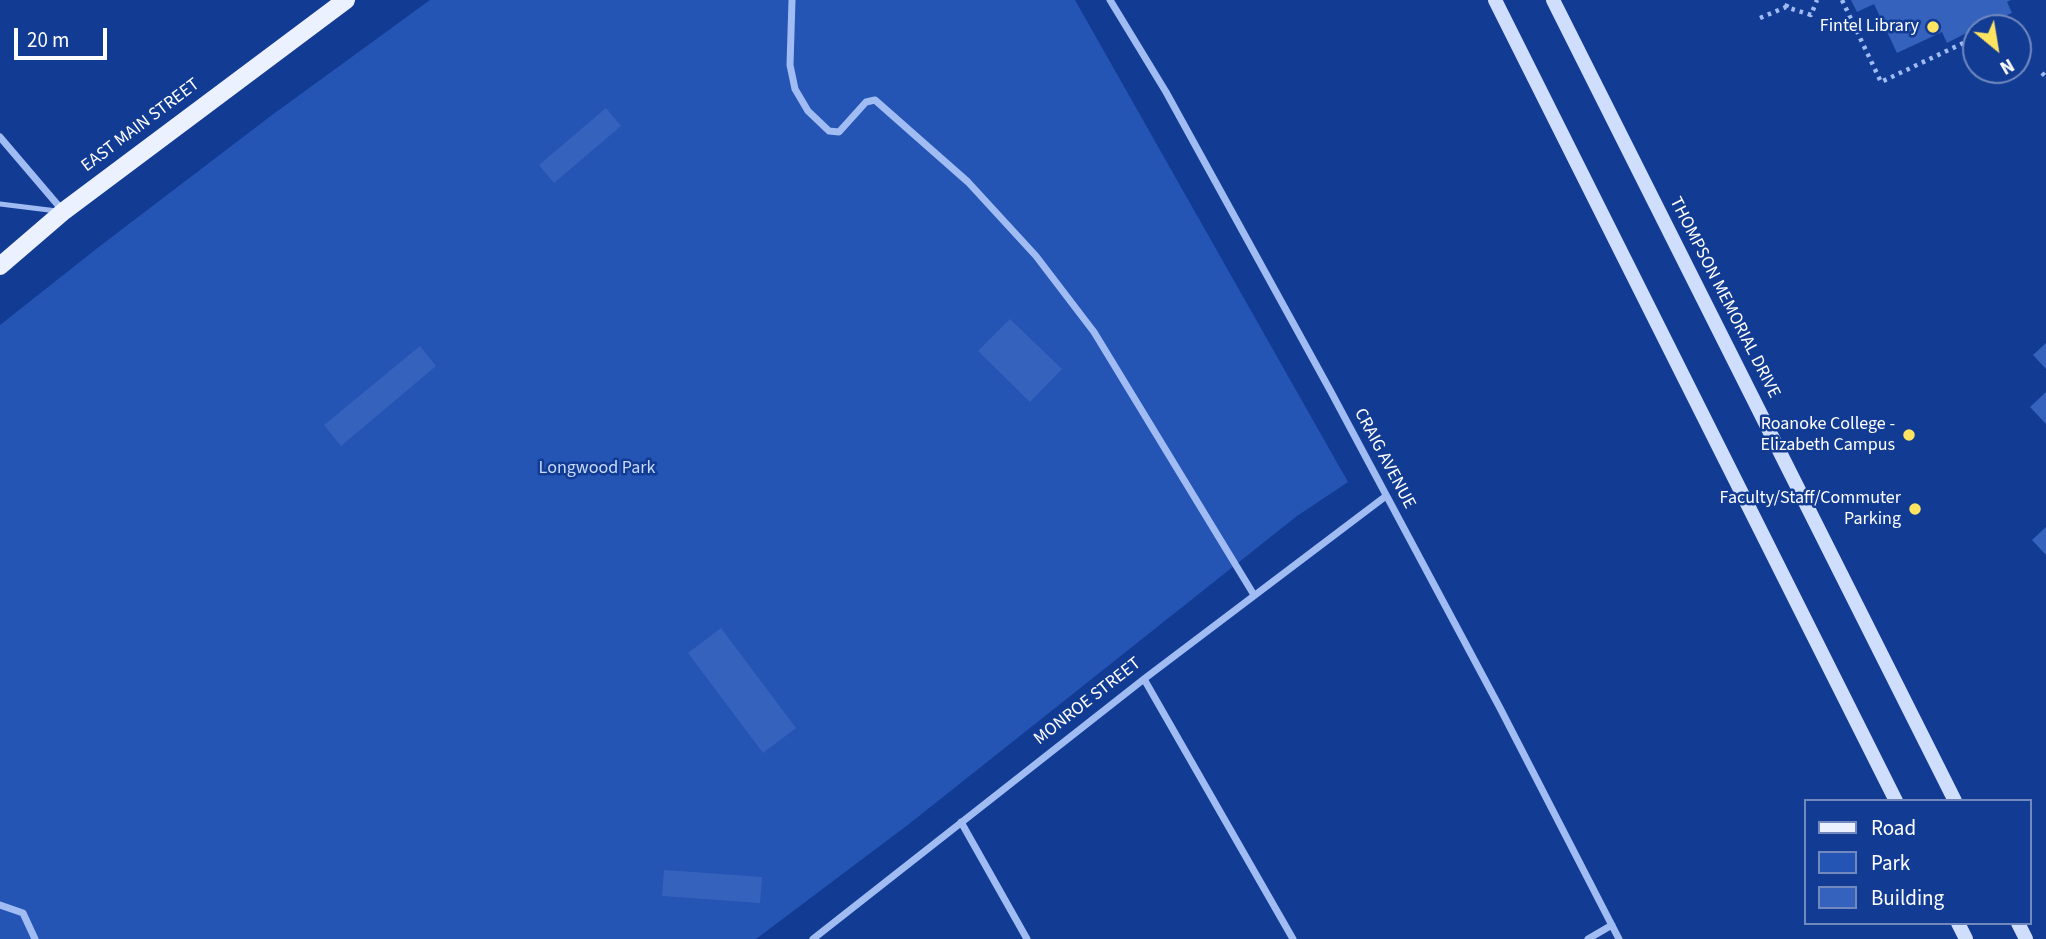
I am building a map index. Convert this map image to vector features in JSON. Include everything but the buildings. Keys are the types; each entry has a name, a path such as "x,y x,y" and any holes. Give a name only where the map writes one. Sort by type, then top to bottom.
{"main road":[{"name":"EAST MAIN STREET","path":"0,266 64,211 346,0"},
{"path":"1495,0 1895,799"},
{"name":"THOMPSON MEMORIAL DRIVE","path":"1553,0 1954,799"}],"street":[{"path":"792,0 790,65 795,89 808,111 829,131 839,132 866,102 875,100 968,182 1036,256 1094,332 1254,595"},
{"name":"CRAIG AVENUE","path":"1110,0 1166,92 1386,496 1500,708 1619,939"},
{"path":"0,137 64,211"},
{"name":"MONROE STREET","path":"813,939 1144,679 1386,496"},
{"path":"1144,679 1293,939"},
{"path":"961,822 1027,939"},
{"path":"0,905 23,914 35,939"},
{"path":"1587,939 1612,925"}],"lane":[{"path":"0,204 64,211"}],"path":[{"path":"1786,7 1789,0"},
{"path":"1760,18 1786,7 1811,15 1817,0"},
{"path":"1842,0 1881,82 1962,44"}],"green space":[{"name":"Longwood Park","path":"430,0 1075,0 1348,482 1297,516 909,824 756,939 0,939 0,325 272,115"}],"place":[{"name":"Fintel Library","path":"1933,27"},
{"name":"Roanoke College - Elizabeth Campus","path":"1909,435"},
{"name":"Faculty/Staff/Commuter Parking","path":"1915,509"}]}
